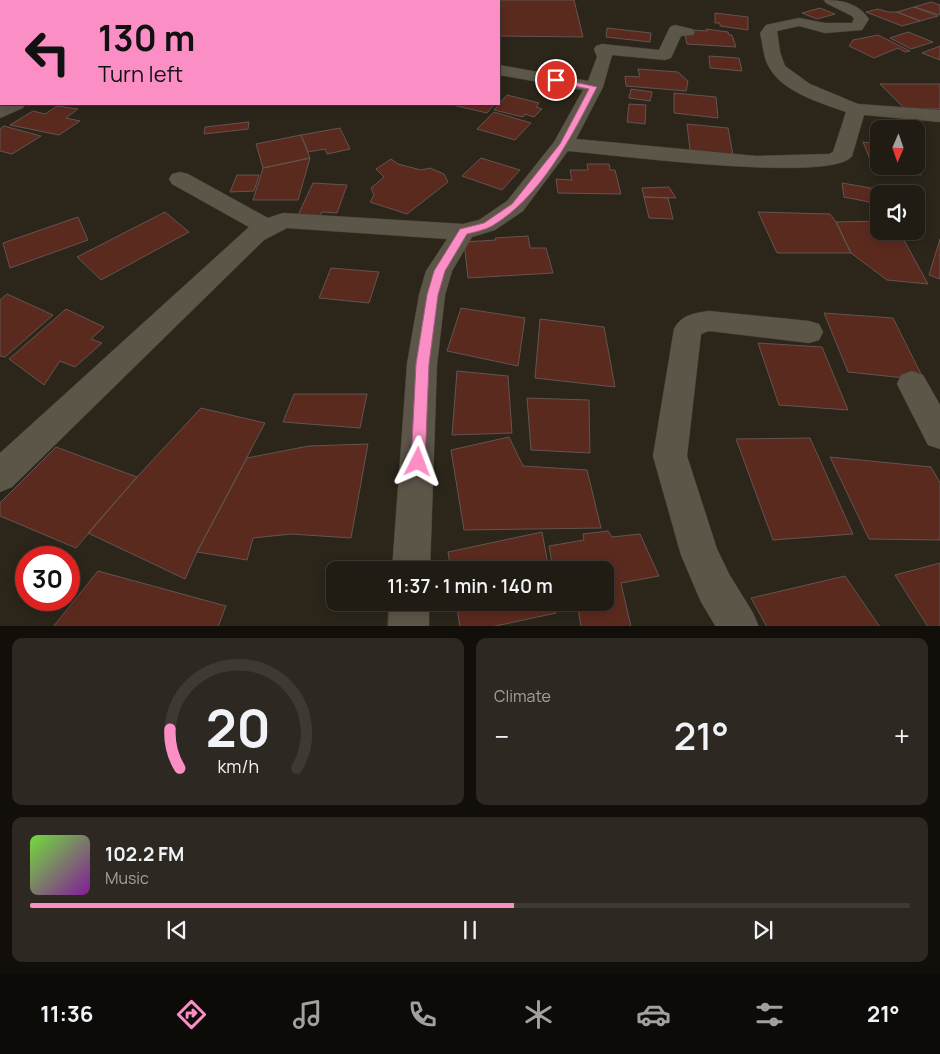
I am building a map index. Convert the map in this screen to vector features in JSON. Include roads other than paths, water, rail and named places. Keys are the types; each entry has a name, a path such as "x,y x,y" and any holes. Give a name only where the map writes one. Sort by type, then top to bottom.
{"street":[{"path":"831,0 857,13 862,19 861,23 857,27 825,28 800,22 771,28 768,33 780,71 809,90 833,102 856,109 940,116"},
{"path":"0,476 111,369 194,294 255,234 283,220 463,232 487,225 515,206 563,144 594,87 605,57 602,49 666,55 675,30 687,32"},
{"path":"500,70 594,87"},
{"path":"0,112 14,105"},
{"path":"563,144 756,162 831,160 842,156 856,109"},
{"path":"180,179 266,227"},
{"path":"411,561 422,364 432,295 439,271 463,232"},
{"path":"739,626 715,588 700,555 670,456 688,329 709,321 809,332"},
{"path":"912,384 940,435"},
{"path":"408,626 409,611"}]}
